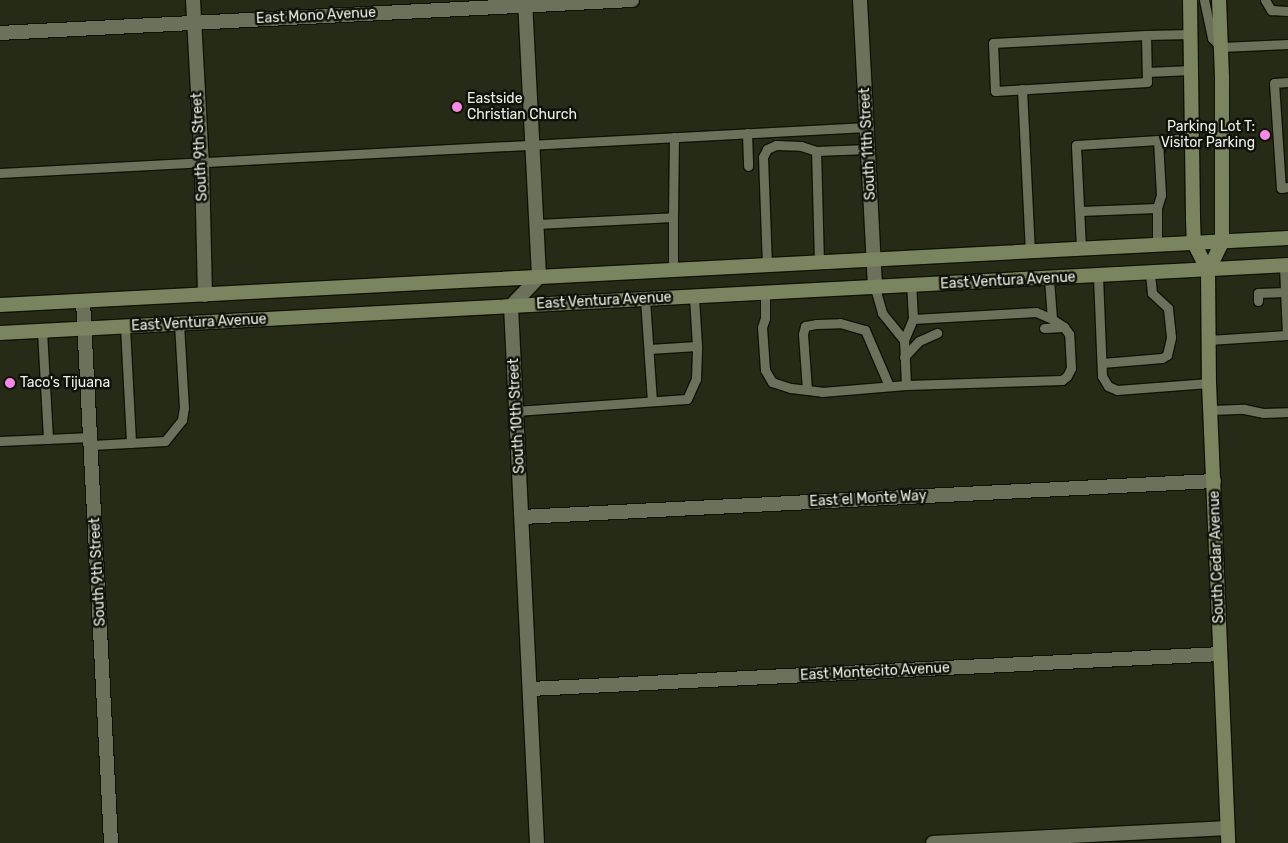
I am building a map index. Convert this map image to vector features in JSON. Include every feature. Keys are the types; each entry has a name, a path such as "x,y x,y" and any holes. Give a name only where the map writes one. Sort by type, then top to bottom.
{"main road":[{"name":"South Cedar Avenue","path":"1190,0 1194,243 1208,271"},
{"name":"South Cedar Avenue","path":"1219,0 1222,242 1208,271 1208,340 1228,843"},
{"name":"East Ventura Avenue","path":"0,305 1288,238"},
{"name":"East Ventura Avenue","path":"0,333 1208,271 1286,265"}],"street":[{"name":"South 9th Street","path":"193,0 202,164 205,295"},
{"name":"East Mono Avenue","path":"0,33 525,3 632,0"},
{"name":"South 11th Street","path":"860,0 875,288"},
{"path":"512,306 539,277 525,3"},
{"name":"South 9th Street","path":"83,301 92,441 111,843"},
{"name":"South 10th Street","path":"512,306 538,843"},
{"name":"East el Monte Way","path":"522,517 1214,481"},
{"name":"East Montecito Avenue","path":"530,689 1220,654"},
{"path":"933,843 1227,828"}],"lane":[{"path":"1204,0 1212,38 1221,47 1288,44"},
{"path":"1265,0 1271,10 1288,11"},
{"path":"1146,35 1147,82 995,91 993,43 1146,35 1191,34"},
{"path":"1147,72 1191,70"},
{"path":"1288,82 1274,83 1280,188 1288,187"},
{"path":"1022,89 1030,251"},
{"path":"0,173 202,164 532,144 867,127"},
{"path":"747,133 748,166"},
{"path":"673,271 674,137"},
{"path":"1081,248 1076,145 1192,138"},
{"path":"1157,244 1157,208 1161,195 1158,140"},
{"path":"768,266 763,157 767,149 776,145 801,146 816,151 868,149"},
{"path":"816,151 819,263"},
{"path":"1080,211 1157,208"},
{"path":"537,224 674,217"},
{"path":"1208,340 1287,335 1286,265"},
{"path":"1102,363 1162,358 1167,355 1171,337 1168,308 1152,293 1150,274"},
{"path":"1098,276 1102,376 1108,386 1117,390 1209,383"},
{"path":"1049,279 1052,319"},
{"path":"906,385 904,340 913,319 911,286"},
{"path":"875,288 882,313 904,340"},
{"path":"1258,301 1258,293 1285,292"},
{"path":"765,293 765,318 762,327 765,370 772,382 791,388 822,392 906,385 1062,380 1067,376 1071,368 1069,334 1052,319 1036,312 913,319"},
{"path":"516,411 687,399 696,379 697,346 694,297"},
{"path":"645,299 652,402"},
{"path":"807,390 803,334 805,326 816,324 840,323 865,330 890,386"},
{"path":"0,441 48,439 131,443 164,441 184,415 179,324"},
{"path":"1259,326 1259,336"},
{"path":"125,327 131,443"},
{"path":"1044,328 1064,328"},
{"path":"42,331 48,439"},
{"path":"904,357 919,341 937,333"},
{"path":"649,349 697,346"},
{"path":"1211,410 1244,409 1263,413 1288,412"}],"place":[{"name":"Eastside Christian Church","path":"457,107"},
{"name":"Parking Lot T: Visitor Parking","path":"1265,135"},
{"name":"Taco's Tijuana","path":"10,383"}]}
